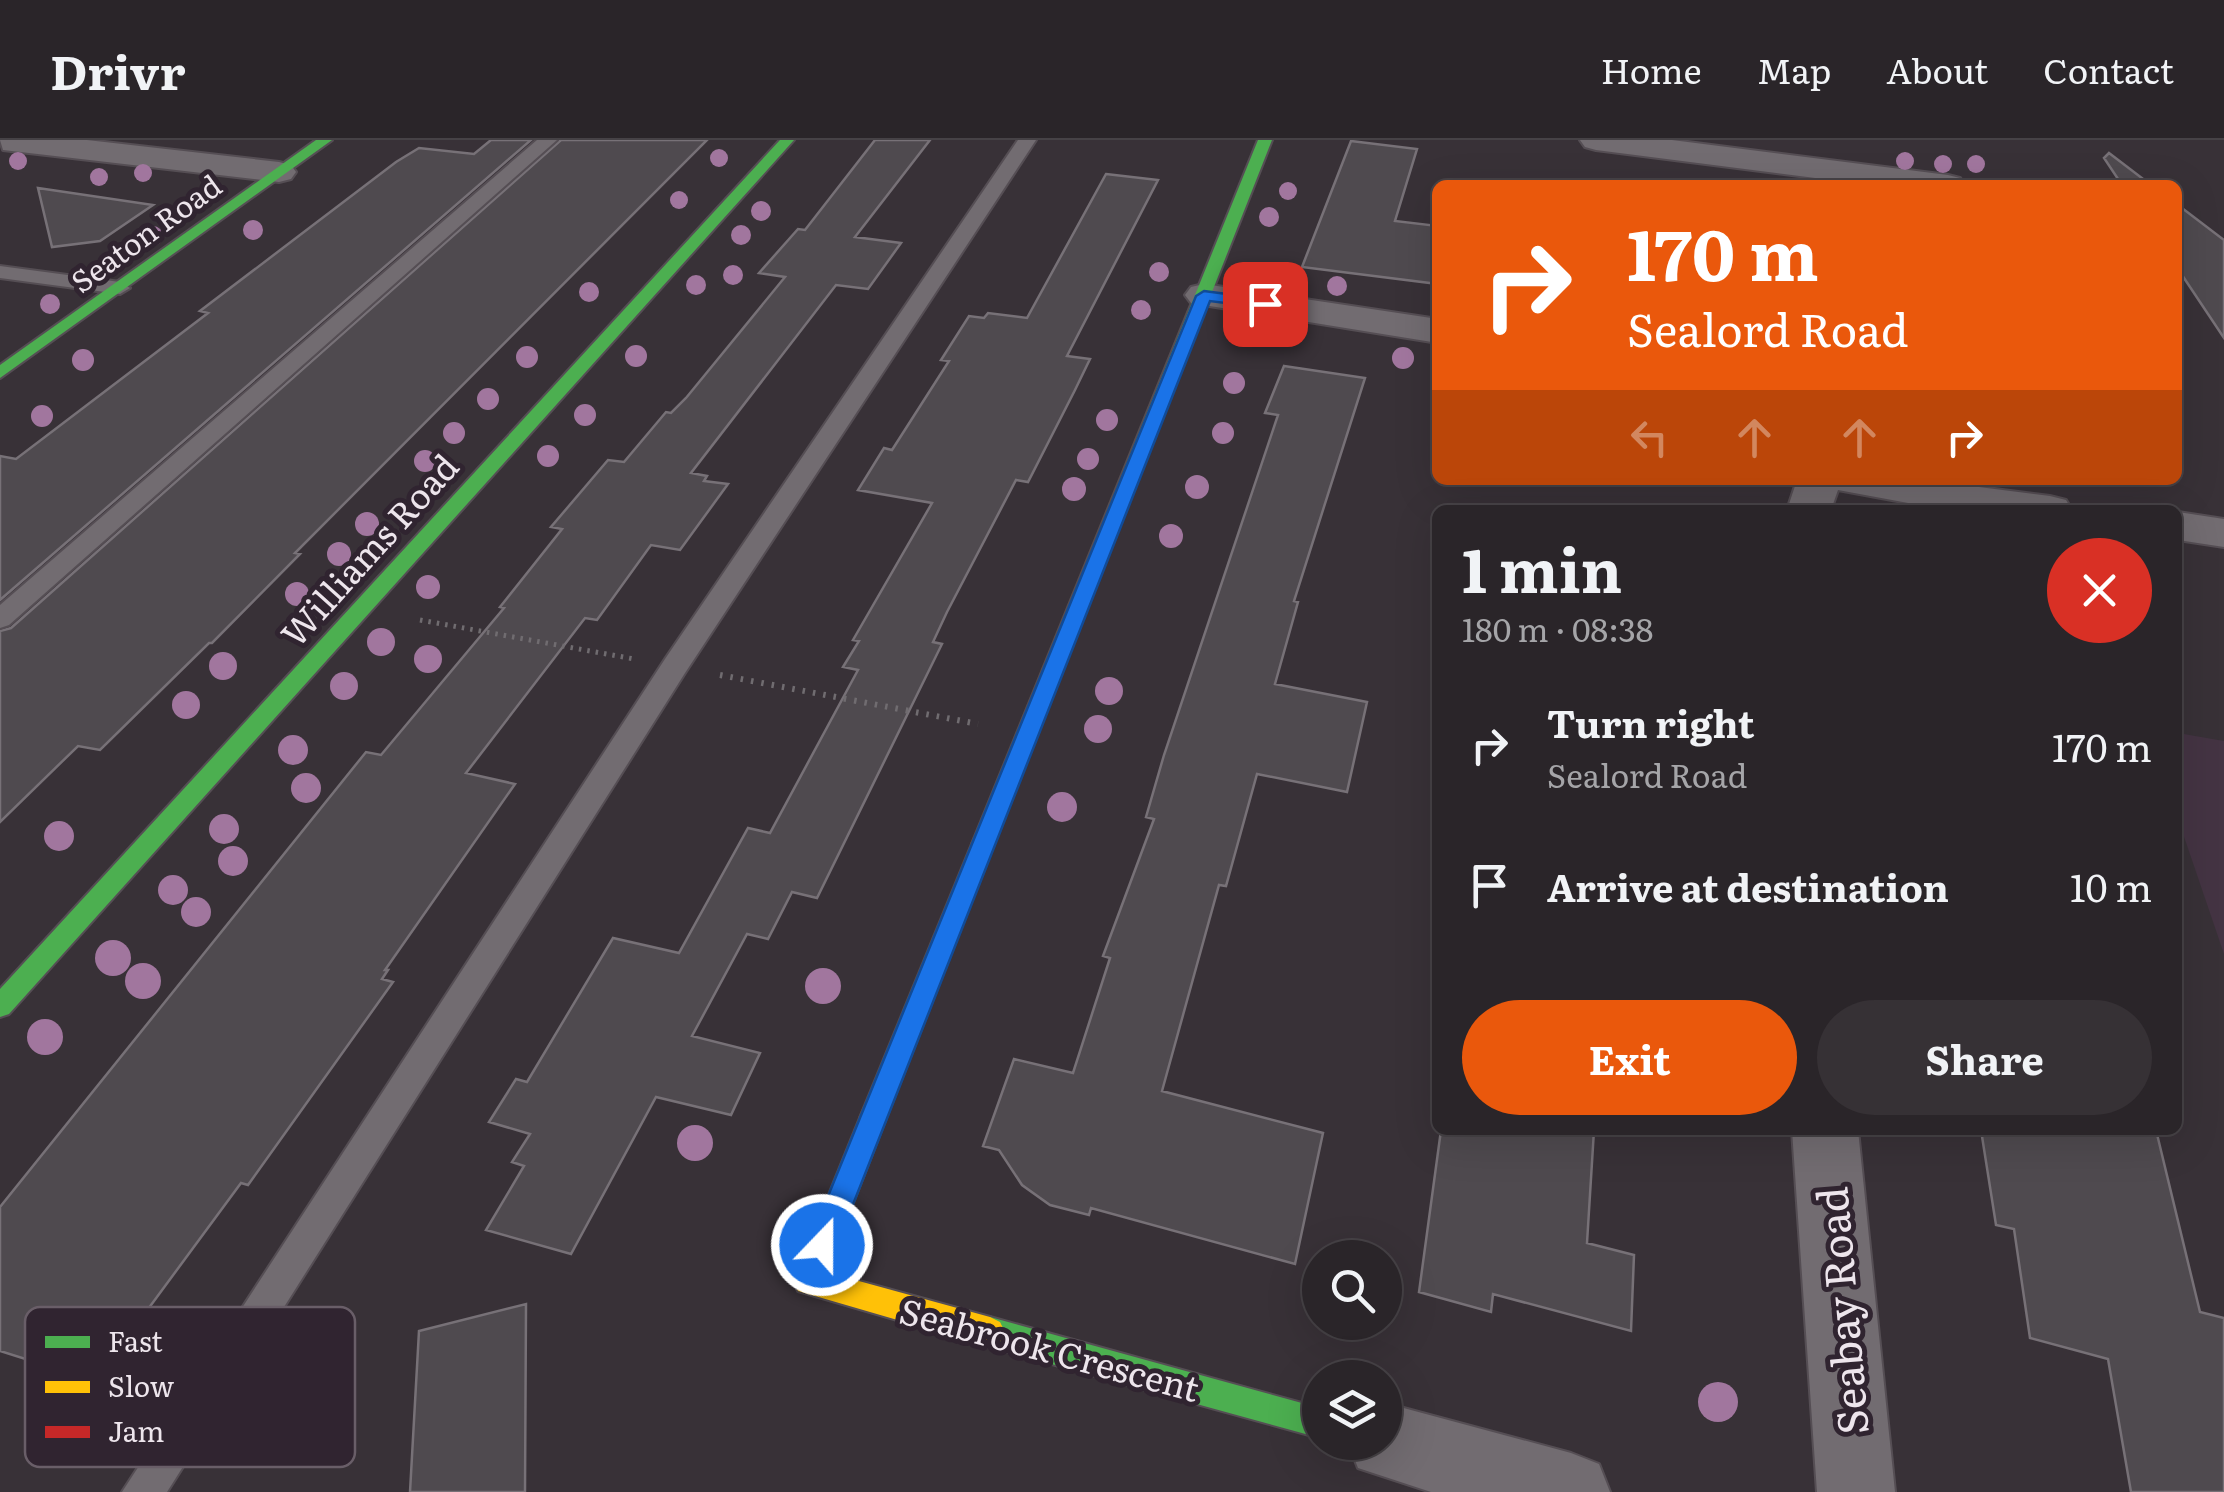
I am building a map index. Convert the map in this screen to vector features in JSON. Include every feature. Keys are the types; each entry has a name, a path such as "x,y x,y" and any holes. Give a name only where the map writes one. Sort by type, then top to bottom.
{"street":[{"path":"3,140 279,172"},
{"name":"Seaton Road","path":"0,373 325,140"},
{"name":"Williams Road","path":"0,1006 787,140"},
{"name":"Seabrook Crescent","path":"1265,140 808,1281 1302,1418"},
{"path":"1596,140 1909,180"},
{"path":"1204,296 1432,329"},
{"path":"1872,485 2012,505"},
{"name":"Seabay Road","path":"1825,1135 1856,1492"},
{"path":"1402,1446 1571,1492"}],"lane":[{"path":"0,619 548,140"},
{"path":"261,1307 675,666 1027,140"},
{"path":"0,272 120,288"},
{"path":"142,1492 158,1467"}],"shaded area":[{"path":"2182,734 2224,741 2224,954 2182,831"}],"building":[{"path":"491,140 531,140 0,600 0,456 16,459 208,313 200,311 396,162 419,148 474,154"},
{"path":"561,140 707,140 295,553 300,554 212,643 100,750 78,746 0,822 0,631 11,628"},
{"path":"875,140 930,140 855,237 901,243 868,289 836,285 691,473 707,476 704,481 728,484 680,550 651,545 597,620 585,618 466,773 515,784 385,970 382,979 393,982 248,1185 241,1183 150,1307 25,1307 25,1359 0,1351 0,1207 366,752 381,755 504,608 500,607 562,529 551,527 608,460 624,462 666,412 671,413 686,398 785,277 759,273 798,229 805,230"},
{"path":"1351,141 1417,149 1395,221 1432,225 1432,283 1302,267"},
{"path":"2109,153 2144,180 2119,180 2104,158"},
{"path":"1106,174 1158,180 1067,356 1090,359 1028,482 1016,480 947,612 933,642 942,644 817,898 792,892 768,939 747,934 692,1036 760,1053 731,1115 656,1097 571,1254 486,1230 524,1166 512,1162 530,1134 489,1122 516,1079 527,1082 613,938 679,953 748,828 770,833 858,670 843,667 859,641 853,640 932,503 858,490 884,448 892,450 949,361 941,360 969,316 984,318 988,313 1027,318"},
{"path":"38,188 153,205 100,241 52,247"},
{"path":"2182,208 2224,240 2224,338 2182,275"},
{"path":"1284,366 1365,378 1294,601 1298,602 1275,684 1367,702 1347,792 1257,774 1226,886 1219,885 1162,1091 1323,1133 1295,1264 1091,1208 1089,1215 1050,1205 1022,1185 999,1150 983,1146 1014,1059 1073,1073 1110,958 1103,956 1154,819 1146,817 1164,755 1278,415 1265,413"},
{"path":"1440,1135 1594,1135 1587,1243 1634,1255 1631,1331 1493,1294 1491,1312 1419,1292"},
{"path":"1982,1135 2157,1135 2200,1312 2224,1318 2224,1492 2131,1492 2108,1359 2030,1338 2014,1229 1996,1225"},
{"path":"526,1304 525,1492 410,1492 419,1331"}],"traffic: fast":[{"path":"0,373 325,140"},
{"path":"0,1006 787,140"},
{"path":"983,844 1265,140"},
{"path":"990,1332 1302,1418"}],"traffic: slow":[{"path":"873,1118 808,1281 990,1332"}],"traffic: jam":[{"path":"873,1118 983,844"}],"route":[{"path":"822,1245 1204,296 1265,304"}]}
